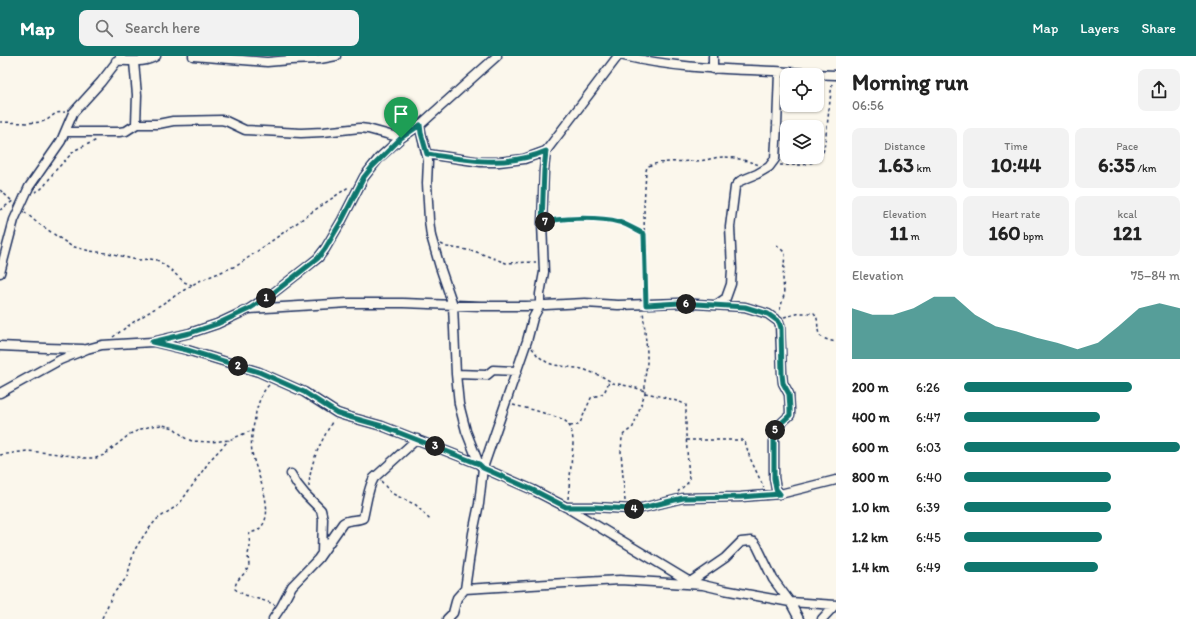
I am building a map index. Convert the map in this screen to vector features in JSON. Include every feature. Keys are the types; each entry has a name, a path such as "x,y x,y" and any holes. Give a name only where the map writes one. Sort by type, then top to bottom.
{"street":[{"path":"0,273 9,235 24,198 40,170 66,132 67,125 73,113 101,82 119,59 134,62 147,61 156,56"},
{"path":"193,56 267,62 320,59 336,56"},
{"path":"0,393 60,360 87,349 102,345 152,342 190,333 217,324 249,309 272,294 318,258 342,220 364,177 379,158 401,138 420,125 497,56"},
{"path":"447,619 453,616 457,598 465,589 473,533 479,504 481,466 517,371 533,318 540,305 544,263 542,223 546,151 618,56"},
{"path":"624,56 659,63 713,69 835,75"},
{"path":"713,56 713,69"},
{"path":"134,62 137,95 136,124"},
{"path":"716,305 726,298 731,284 732,269 730,227 735,187 740,181 757,174 770,166 775,159 779,72"},
{"path":"66,132 119,132 136,124 158,124 173,121 221,120 245,130 301,133 360,128 401,138"},
{"path":"420,125 427,154 428,204 432,236 440,267 453,305 459,404 466,431 481,466"},
{"path":"427,154 481,162 499,162 524,159 546,151"},
{"path":"249,309 350,303 526,306 585,303 618,305 680,303 745,307 760,311 778,319 781,328 783,383 789,394 790,415 777,427 774,434 774,478 776,489 780,494"},
{"path":"152,342 187,350 259,372 304,392 337,413 382,426 481,466 566,507 690,582 790,602 836,604"},
{"path":"0,346 87,349"},
{"path":"456,374 487,375 493,370 517,371"},
{"path":"273,619 292,586 322,554 343,524 346,521 359,520 363,518 371,482 417,439"},
{"path":"291,474 305,494 321,510 322,554"},
{"path":"566,507 642,508 680,499 780,494 836,480"},
{"path":"690,582 725,558 741,542 754,542 773,579 790,602 800,619"},
{"path":"465,589 620,580 703,585"},
{"path":"822,619 836,604"}],"path":[{"path":"627,509 624,499 621,452 622,437 633,427 645,392 647,363 643,320 645,305 644,207 647,167 675,162 705,160 721,157 728,157 770,166 803,165 814,162 822,155 824,149 835,75"},
{"path":"0,122 44,122 56,113 73,113"},
{"path":"0,210 13,202 40,190 75,150 100,138"},
{"path":"113,337 135,321 192,285 238,265 352,185"},
{"path":"0,190 35,221 70,246 132,259 158,260 184,282 192,285"},
{"path":"542,223 549,220 559,219 608,219 621,222 644,234"},
{"path":"432,236 440,244 447,247 474,251 506,263 544,263"},
{"path":"777,245 785,253 783,278 784,295 779,310 778,319 801,313 814,313 817,317 819,334 822,337 836,342"},
{"path":"527,341 543,361 554,365 583,369 609,381 633,387 670,400 682,402 686,405 686,440 689,479 686,486 678,490 677,494 680,499"},
{"path":"275,379 264,390 259,400 253,430 252,451 264,493 266,513 265,521 260,529 250,533 248,537 250,546 248,555 249,563 247,569 236,582 235,589 250,598 265,601 281,607"},
{"path":"570,426 578,425 580,423 591,398 602,395 609,381"},
{"path":"505,404 534,410 563,420 570,426 574,438 574,444 566,507"},
{"path":"309,489 313,461 337,413"},
{"path":"0,455 27,451 96,458 104,455 130,434 152,426 163,425 174,428 185,438 192,441 211,442 229,440 253,430"},
{"path":"102,618 113,594 127,577 134,551 151,526 156,520 180,502 211,459 229,440"},
{"path":"686,440 743,440 762,485 769,494"},
{"path":"378,474 381,481 391,493 416,505 431,521"}],"route":[{"path":"420,125 427,154 481,162 499,162 524,159 546,151 542,223 549,220 559,219 608,219 621,222 644,234 644,288 646,305 680,303 745,307 768,314 779,322 781,328 783,383 790,399 790,415 777,427 774,434 774,478 776,489 780,494 741,497 683,498 642,508 631,509 580,506 566,507 533,490 483,468 479,464 382,426 337,413 304,392 259,372 187,350 152,342 190,333 217,324 249,309 272,294 318,258 342,220 364,177 379,158 401,138 420,125"}]}
